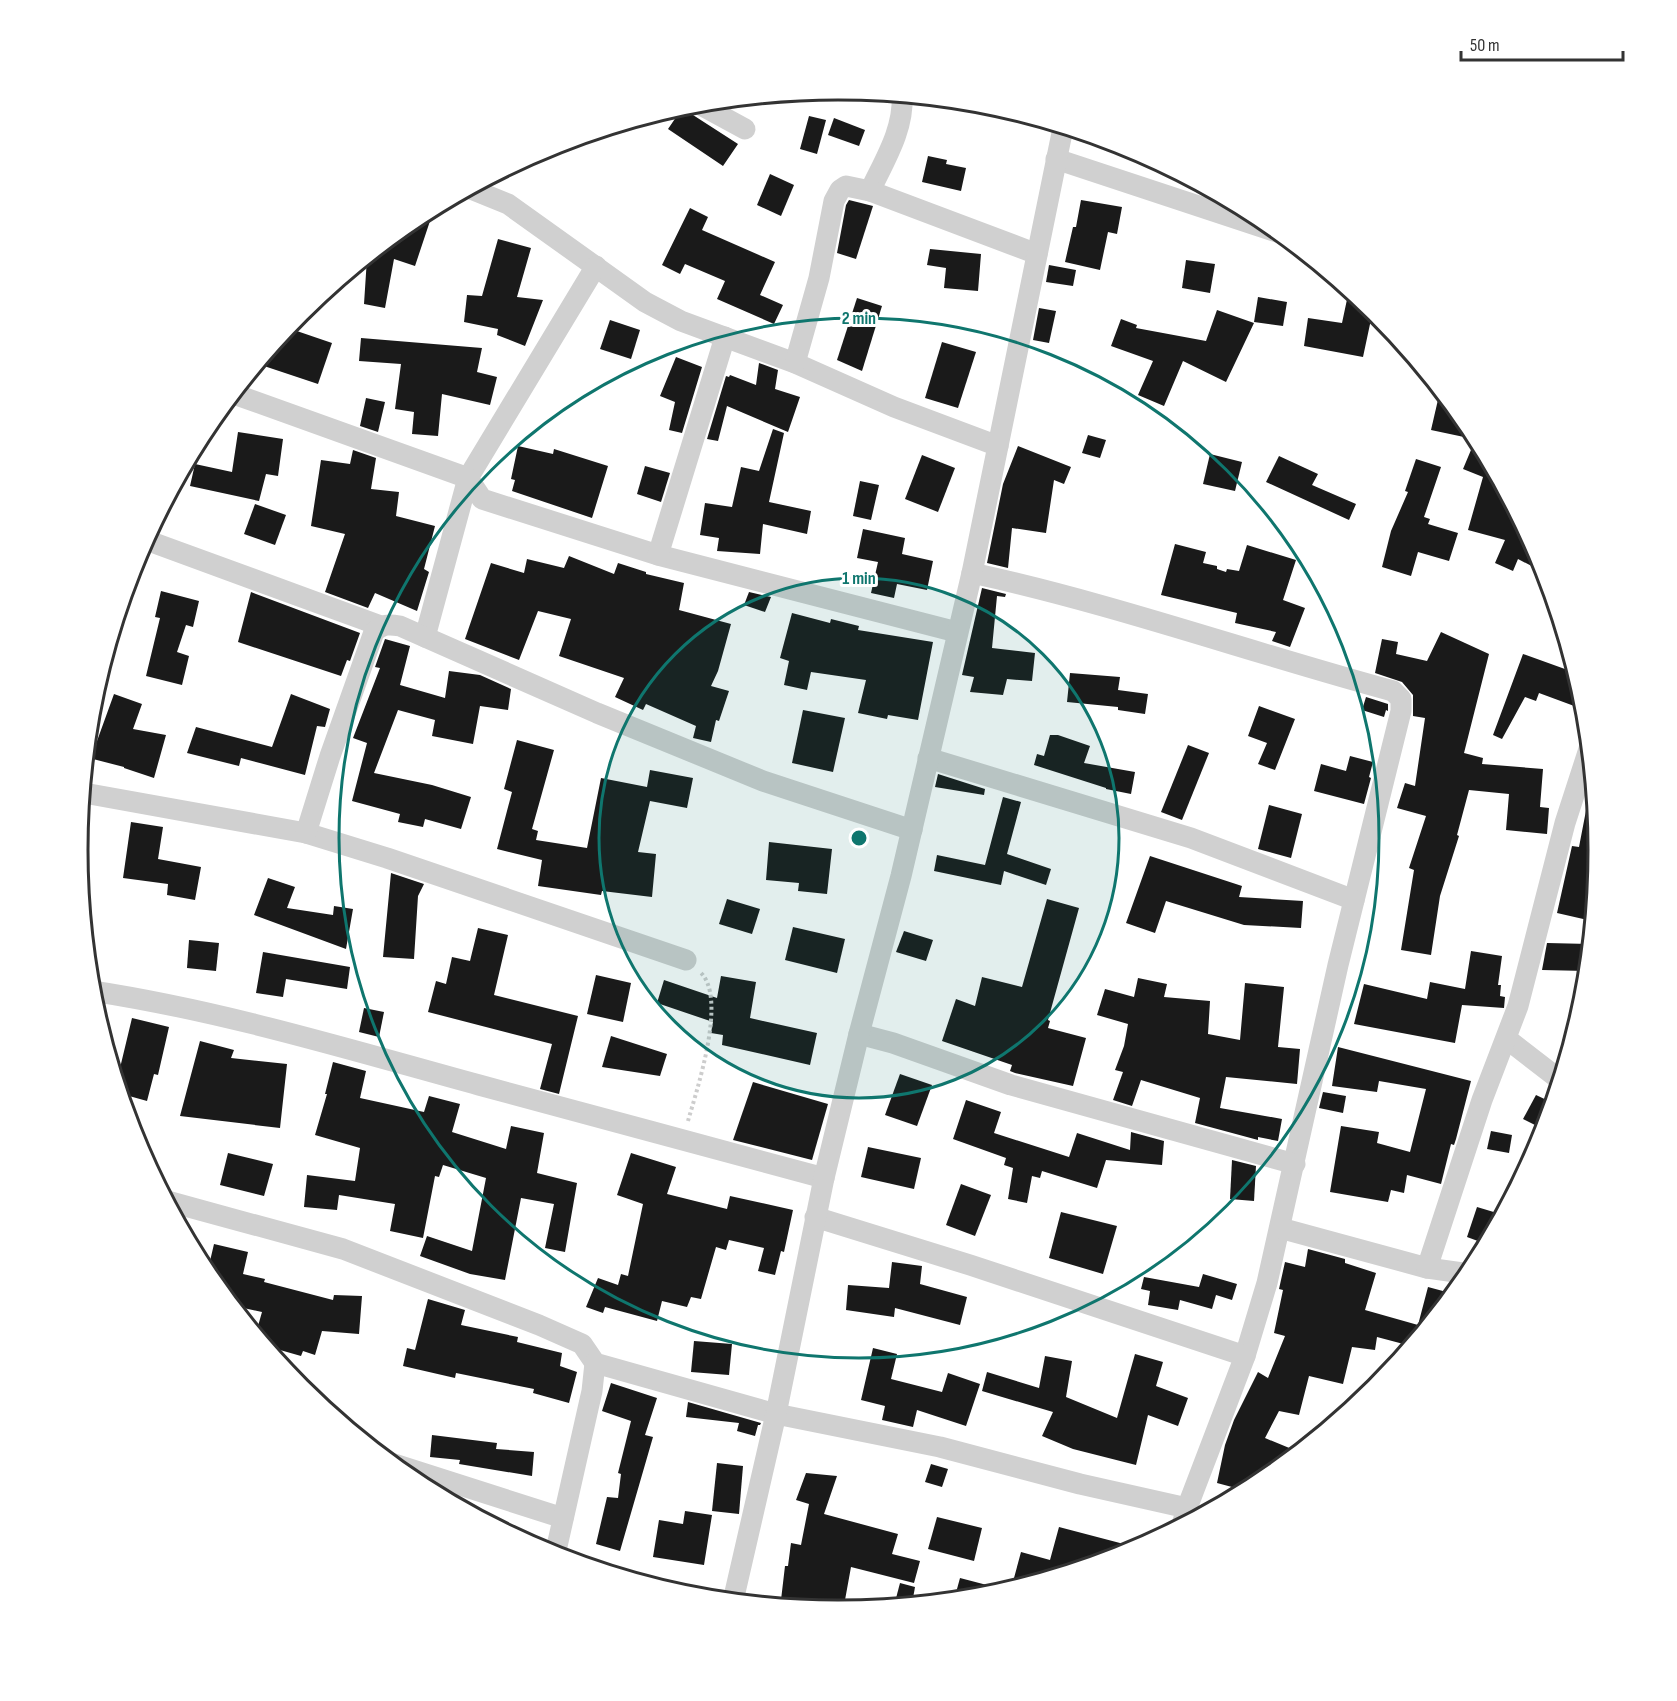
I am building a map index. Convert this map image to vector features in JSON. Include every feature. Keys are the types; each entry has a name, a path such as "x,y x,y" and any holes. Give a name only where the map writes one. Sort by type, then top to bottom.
{"street":[{"path":"870,190 895,141 901,103"},
{"path":"713,112 745,129"},
{"path":"735,1593 776,1414 824,1178 912,830 972,573 1062,134"},
{"path":"1056,159 1234,213"},
{"path":"795,363 819,278 834,201 840,190 846,186 870,190 1037,254"},
{"path":"480,193 508,204 645,302 681,321 795,363 894,407 998,446"},
{"path":"425,637 468,478 596,266"},
{"path":"658,555 725,337"},
{"path":"241,397 468,478 482,499 658,555 949,630"},
{"path":"155,543 381,626"},
{"path":"972,573 1035,586 1143,617 1295,665 1393,691 1401,699 1401,711 1354,900 1267,1283 1245,1356 1185,1515"},
{"path":"306,834 330,756 374,632 381,626 389,624 400,626 597,713 763,781 912,830"},
{"path":"928,758 1191,838 1354,900"},
{"path":"1427,1268 1482,1100 1518,1006 1565,823 1583,766"},
{"path":"91,794 306,834 387,858 686,960"},
{"path":"102,993 230,1019 394,1061 824,1178"},
{"path":"859,1034 893,1043 1011,1085 1295,1164"},
{"path":"1507,1039 1554,1075"},
{"path":"178,1204 343,1249 582,1344 595,1363 776,1414 940,1447 1080,1484 1184,1516"},
{"path":"815,1217 970,1265 1245,1356"},
{"path":"1280,1228 1427,1268 1458,1272"},
{"path":"557,1545 592,1391 595,1363"},
{"path":"417,1470 563,1518"}],"path":[{"path":"683,1138 706,1059 712,1013 706,978 686,960"}],"building":[{"path":"693,115 738,144 723,166 668,129 675,119"},
{"path":"809,116 826,120 817,154 800,149"},
{"path":"834,118 865,130 859,146 828,135"},
{"path":"928,156 947,160 946,164 966,168 961,191 922,182"},
{"path":"770,174 794,185 781,216 757,205"},
{"path":"849,200 873,206 856,259 837,253 846,205"},
{"path":"1081,200 1122,207 1117,234 1108,232 1100,270 1065,262 1073,227 1076,227"},
{"path":"690,208 708,217 702,230 775,262 760,295 783,305 774,324 717,299 725,281 685,264 680,274 662,265"},
{"path":"430,222 415,266 394,259 385,308 364,304 366,268"},
{"path":"498,239 531,248 517,297 543,300 525,346 497,335 498,329 464,322 467,295 482,296"},
{"path":"930,249 981,254 978,291 944,288 946,268 927,265"},
{"path":"1186,260 1215,264 1210,293 1182,288"},
{"path":"1049,265 1076,270 1073,286 1046,282"},
{"path":"1258,297 1287,302 1283,326 1254,322"},
{"path":"857,298 882,306 862,371 837,360"},
{"path":"1347,300 1371,322 1363,357 1304,346 1308,318 1342,323"},
{"path":"1039,308 1056,311 1049,343 1033,340"},
{"path":"1217,310 1254,323 1226,382 1183,361 1164,406 1138,395 1153,361 1111,346 1121,319 1137,325 1136,328 1206,341"},
{"path":"610,320 640,330 631,359 600,349"},
{"path":"298,331 332,343 318,384 266,367"},
{"path":"361,338 482,348 477,372 497,377 490,405 442,394 438,436 412,434 414,412 395,409 401,364 359,361"},
{"path":"942,342 976,352 958,408 925,398"},
{"path":"676,357 702,367 682,433 669,430 675,402 660,396"},
{"path":"759,363 778,370 775,389 800,397 788,432 727,406 718,441 707,439 726,376 730,375 756,385"},
{"path":"366,398 385,402 378,432 360,426"},
{"path":"1438,400 1464,437 1431,430"},
{"path":"773,429 784,433 769,502 811,511 807,534 763,524 760,554 717,551 719,538 700,535 705,503 732,507 741,467 759,471"},
{"path":"238,432 283,439 278,476 266,474 259,501 190,486 196,464 232,472"},
{"path":"1088,435 1106,440 1100,458 1082,453"},
{"path":"518,446 553,454 554,449 608,466 592,518 512,491 515,480 511,479"},
{"path":"1018,446 1071,467 1064,484 1054,480 1046,533 1012,528 1008,568 987,563 1003,484"},
{"path":"1471,449 1511,519 1532,566 1518,559 1513,571 1495,563 1505,540 1468,530 1483,477 1463,469"},
{"path":"353,450 376,458 371,489 399,492 396,516 435,526 424,569 429,572 417,611 375,593 368,608 325,592 345,534 311,526 321,460 350,464"},
{"path":"1210,454 1242,462 1235,491 1203,484"},
{"path":"922,455 955,468 938,512 905,499"},
{"path":"1279,456 1318,474 1312,485 1356,504 1349,520 1266,482"},
{"path":"1416,459 1441,467 1424,517 1430,519 1428,524 1458,533 1449,561 1418,552 1411,576 1382,567 1391,531 1408,492 1405,491"},
{"path":"645,466 670,473 661,502 637,494"},
{"path":"860,481 879,485 871,520 853,516"},
{"path":"255,504 286,515 275,545 244,534"},
{"path":"863,529 905,538 902,554 933,561 927,590 897,584 894,598 871,593 878,562 857,558"},
{"path":"1175,544 1206,552 1203,563 1217,566 1217,569 1226,572 1227,569 1239,571 1247,545 1296,560 1283,600 1305,608 1290,647 1272,641 1276,632 1235,623 1237,613 1161,595"},
{"path":"569,556 614,574 618,563 646,572 646,574 684,583 679,610 731,624 718,671 711,686 729,691 719,721 716,720 711,742 693,738 696,726 646,704 643,710 615,697 624,678 559,656 571,619 538,611 519,660 465,639 491,563 524,573 527,559 564,568"},
{"path":"982,588 1006,594 1005,597 997,596 992,648 1035,653 1032,681 1007,679 1003,695 970,692 974,677 962,675"},
{"path":"161,591 199,601 193,627 186,625 177,652 189,656 182,685 146,676 160,618 155,617"},
{"path":"251,592 360,633 350,661 347,660 341,676 238,642"},
{"path":"749,592 771,597 765,612 744,605"},
{"path":"792,613 830,623 831,619 859,626 858,630 933,642 918,720 888,715 887,719 858,713 866,680 811,672 807,690 784,685 789,661 780,658"},
{"path":"1441,632 1489,654 1464,753 1483,758 1482,764 1543,769 1540,807 1549,808 1547,834 1506,830 1509,794 1469,790 1457,835 1459,836 1440,896 1431,955 1401,950 1414,870 1409,868 1426,816 1397,808 1405,783 1415,786 1425,718 1413,716 1413,695 1402,682 1375,673 1382,639 1398,642 1396,654 1427,661"},
{"path":"385,639 410,646 400,685 445,698 449,671 480,675 511,689 508,710 480,706 473,744 432,736 435,720 398,710 374,773 432,785 471,797 461,829 425,819 423,827 398,822 400,814 352,801 367,743 353,738 380,668 375,667"},
{"path":"1523,654 1566,669 1574,706 1539,693 1536,701 1525,697 1502,739 1493,735"},
{"path":"1070,673 1120,677 1118,690 1148,694 1145,714 1118,710 1118,707 1067,702"},
{"path":"114,694 142,704 133,729 166,735 154,778 94,759 97,741"},
{"path":"291,694 330,709 325,727 317,726 305,775 241,758 239,766 187,753 196,727 272,747"},
{"path":"1366,697 1388,704 1388,711 1386,710 1384,717 1362,710"},
{"path":"1259,706 1295,719 1275,770 1258,764 1267,743 1248,736"},
{"path":"803,710 845,718 833,772 792,763"},
{"path":"1050,735 1058,735 1090,746 1084,763 1135,772 1131,794 1106,789 1034,765 1037,754 1044,756"},
{"path":"517,740 554,750 532,829 538,831 536,840 587,848 601,778 647,787 650,770 693,778 687,808 650,801 638,852 656,854 652,897 602,891 601,895 538,886 542,860 497,849 512,792 504,789"},
{"path":"1188,745 1209,753 1182,820 1161,812"},
{"path":"1350,756 1373,762 1364,804 1314,791 1321,764 1346,771"},
{"path":"938,774 985,789 984,795 935,787"},
{"path":"1003,797 1021,802 1007,854 1051,869 1046,885 1004,871 1001,885 934,871 937,855 985,865"},
{"path":"1269,805 1302,814 1291,858 1258,849"},
{"path":"1587,805 1585,919 1557,913 1572,846 1579,847"},
{"path":"131,822 163,827 158,859 201,867 195,900 167,895 168,884 123,878"},
{"path":"769,842 832,849 827,894 798,891 799,883 766,880"},
{"path":"1150,856 1242,886 1239,897 1303,901 1301,928 1244,925 1166,901 1155,933 1126,923"},
{"path":"391,873 424,884 418,896 414,959 383,957"},
{"path":"268,878 295,887 287,908 333,915 334,906 353,909 346,949 254,915"},
{"path":"727,899 760,909 752,934 719,924"},
{"path":"1047,899 1079,908 1048,1020 1050,1021 1048,1028 1086,1038 1073,1086 1015,1073 1010,1071 1012,1065 942,1041 956,999 975,1006 982,977 1022,987"},
{"path":"793,927 845,939 837,973 785,960"},
{"path":"478,928 508,935 494,995 578,1016 559,1094 540,1089 552,1044 428,1012 436,981 446,984 452,957 470,961"},
{"path":"904,931 933,940 926,961 896,952"},
{"path":"189,940 219,943 216,971 187,968"},
{"path":"1547,943 1582,944 1578,971 1542,970"},
{"path":"1471,951 1502,956 1498,985 1501,985 1500,996 1505,997 1504,1008 1462,1005 1455,1043 1354,1024 1364,984 1427,999 1430,982 1465,989"},
{"path":"263,952 350,967 347,989 286,979 283,997 256,993"},
{"path":"596,975 631,983 623,1022 587,1014"},
{"path":"721,976 756,982 750,1018 817,1033 810,1065 722,1045 723,1035 711,1033 713,1022 657,1003 664,980 717,998"},
{"path":"1138,978 1167,984 1164,997 1210,1001 1208,1034 1240,1040 1245,983 1284,987 1278,1047 1300,1049 1297,1084 1226,1077 1220,1108 1282,1119 1278,1141 1258,1137 1258,1140 1195,1123 1200,1098 1141,1080 1132,1106 1113,1100 1123,1072 1115,1070 1124,1046 1128,1024 1097,1015 1105,989 1134,997"},
{"path":"364,1008 384,1012 379,1037 359,1032"},
{"path":"132,1018 169,1027 158,1075 154,1074 147,1101 130,1096 120,1066"},
{"path":"611,1036 667,1054 660,1076 602,1067"},
{"path":"200,1041 234,1050 231,1058 287,1064 280,1128 180,1116"},
{"path":"1338,1047 1471,1081 1456,1139 1454,1145 1451,1144 1441,1184 1407,1175 1404,1193 1391,1190 1388,1202 1330,1192 1341,1126 1379,1132 1377,1143 1410,1152 1426,1089 1379,1081 1377,1092 1332,1086"},
{"path":"333,1062 366,1071 360,1098 424,1112 429,1096 460,1104 452,1132 506,1149 511,1126 544,1133 537,1173 577,1183 565,1252 545,1248 554,1204 521,1198 505,1280 470,1274 420,1256 427,1236 472,1251 486,1178 443,1165 439,1177 435,1176 423,1238 390,1231 395,1204 339,1195 337,1210 304,1207 307,1175 355,1181 360,1148 315,1135 327,1094 325,1094"},
{"path":"900,1074 932,1085 917,1126 885,1115"},
{"path":"753,1082 828,1104 812,1160 733,1140"},
{"path":"1323,1092 1346,1096 1343,1113 1319,1108"},
{"path":"1536,1095 1546,1100 1536,1125 1523,1119"},
{"path":"966,1100 1001,1112 994,1133 1069,1157 1077,1133 1130,1150 1131,1132 1164,1141 1162,1165 1106,1160 1097,1188 1042,1171 1040,1178 1032,1176 1027,1203 1008,1199 1013,1168 1004,1165 1006,1158 953,1139"},
{"path":"1491,1131 1512,1135 1509,1153 1487,1149"},
{"path":"868,1147 921,1158 914,1189 861,1177"},
{"path":"228,1153 273,1164 264,1196 220,1185"},
{"path":"631,1153 676,1167 667,1194 727,1209 730,1196 793,1210 784,1252 781,1251 775,1275 758,1271 764,1248 729,1240 726,1250 716,1247 701,1299 691,1297 687,1307 662,1301 657,1321 605,1307 603,1313 586,1307 598,1278 618,1285 621,1274 628,1276 643,1204 617,1195"},
{"path":"1232,1160 1256,1166 1254,1201 1230,1199"},
{"path":"961,1184 991,1195 975,1236 946,1225"},
{"path":"1477,1207 1495,1212 1478,1241 1467,1237"},
{"path":"1061,1212 1117,1226 1103,1274 1049,1258"},
{"path":"214,1244 248,1252 243,1274 265,1279 264,1282 333,1300 334,1295 362,1296 359,1334 322,1331 315,1355 303,1351 301,1356 279,1350 258,1325 262,1312 244,1308 210,1260"},
{"path":"1308,1249 1345,1259 1345,1263 1376,1273 1365,1310 1418,1325 1428,1287 1445,1292 1403,1344 1377,1337 1375,1350 1352,1347 1343,1384 1309,1376 1299,1415 1279,1411 1265,1438 1291,1449 1233,1487 1217,1483 1225,1445 1234,1420 1258,1372 1268,1378 1285,1336 1274,1333 1283,1290 1279,1289 1285,1262 1305,1267"},
{"path":"892,1262 922,1266 920,1284 967,1297 960,1325 895,1308 894,1317 846,1310 848,1285 889,1288"},
{"path":"1203,1274 1237,1284 1232,1300 1216,1295 1212,1309 1180,1300 1178,1310 1148,1305 1150,1291 1141,1289 1144,1277 1199,1287"},
{"path":"428,1299 465,1310 461,1325 518,1337 517,1342 562,1353 560,1366 577,1372 569,1403 533,1393 534,1389 456,1373 455,1378 403,1366 407,1348 415,1350"},
{"path":"694,1341 732,1344 729,1375 691,1372"},
{"path":"873,1348 897,1354 891,1379 942,1392 948,1373 980,1384 966,1426 917,1410 913,1427 882,1420 885,1406 861,1400"},
{"path":"1135,1354 1163,1362 1156,1386 1188,1398 1178,1426 1148,1415 1136,1465 1073,1449 1042,1436 1053,1412 982,1391 987,1372 1039,1388 1045,1356 1072,1361 1066,1397 1117,1418"},
{"path":"611,1383 657,1398 645,1435 653,1437 620,1551 596,1544 607,1497 618,1498 621,1474 618,1473 631,1421 602,1411"},
{"path":"688,1402 761,1423 758,1425 755,1436 737,1431 739,1423 686,1417"},
{"path":"432,1435 497,1443 496,1449 534,1452 532,1476 459,1464 460,1460 430,1457"},
{"path":"717,1463 743,1466 739,1514 712,1511"},
{"path":"931,1464 948,1469 942,1487 925,1482"},
{"path":"806,1473 837,1476 824,1514 898,1534 892,1554 920,1561 914,1583 851,1567 845,1600 781,1598 785,1566 788,1566 791,1543 801,1545 809,1504 796,1500"},
{"path":"685,1511 712,1515 704,1565 653,1557 659,1520 683,1524"},
{"path":"937,1517 982,1528 974,1561 928,1549"},
{"path":"1059,1527 1124,1544 1080,1561 1033,1575 1014,1578 1021,1552 1050,1560"},
{"path":"960,1578 988,1585 985,1586 957,1591"},
{"path":"900,1583 915,1587 913,1596 896,1598"}]}
